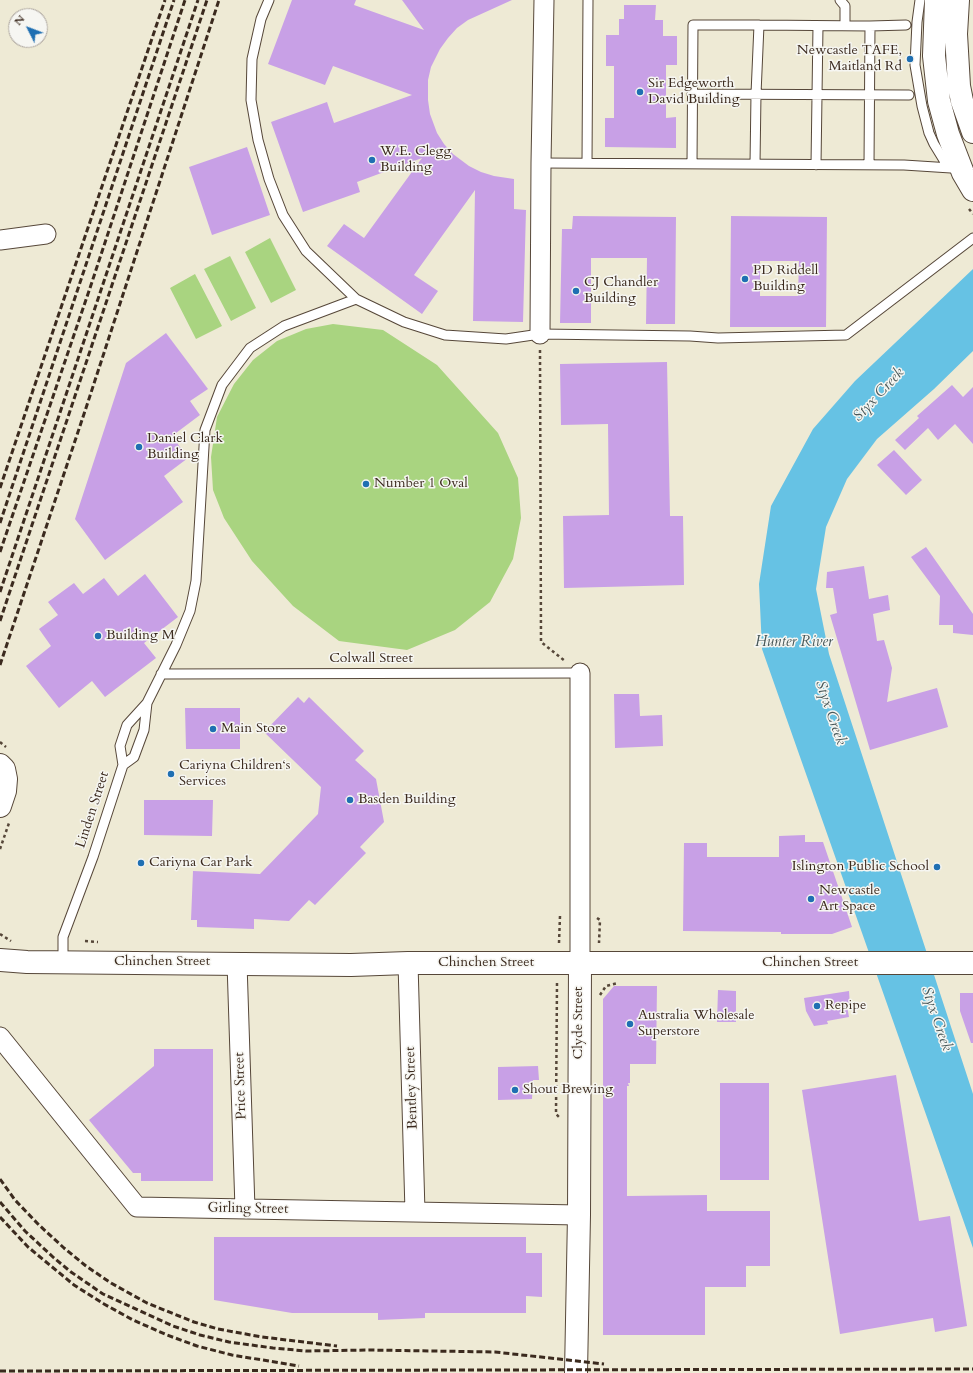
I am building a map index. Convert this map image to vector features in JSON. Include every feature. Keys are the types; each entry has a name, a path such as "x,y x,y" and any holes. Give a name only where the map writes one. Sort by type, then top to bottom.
{"street":[{"path":"540,334 544,0"},
{"path":"936,0 934,56 936,84 944,120 962,177"},
{"path":"958,0 956,34 958,86 973,132"},
{"path":"0,240 46,234"},
{"name":"Clyde Street","path":"576,1373 579,1215 580,672"},
{"path":"0,765 4,769 6,779 2,799"},
{"name":"Chinchen Street","path":"0,960 27,962 351,965 408,963 973,963"},
{"name":"Price Street","path":"237,963 245,1209"},
{"name":"Bentley Street","path":"408,963 415,1212"},
{"name":"Girling Street","path":"0,1037 137,1207 579,1215"}],"lane":[{"path":"269,0 261,19 252,59 251,100 258,140 269,179 283,215 306,251 356,299 404,322 445,336 506,339 540,334 690,336 718,338 846,335 973,238"},
{"path":"587,163 588,0"},
{"path":"840,0 845,6 845,26"},
{"path":"920,0 917,22 915,65 922,106 929,133 934,144 945,162 962,177"},
{"path":"692,164 693,25 906,25"},
{"path":"755,164 759,25"},
{"path":"816,165 818,26"},
{"path":"869,165 870,26"},
{"path":"692,94 909,95"},
{"path":"541,163 869,165 962,177"},
{"name":"Linden Street","path":"63,962 63,937 93,857 122,765 120,746 128,725 147,703 176,645 190,611 196,581 205,430 222,385 250,348 284,326 356,299"},
{"name":"Colwall Street","path":"161,674 580,672"},
{"path":"122,765 134,757 144,730 147,703"}],"path":[{"path":"540,334 541,642 580,672"},
{"path":"559,943 560,916"},
{"path":"599,943 600,920"},
{"path":"0,934 14,942"},
{"path":"551,983 558,983 556,1114"},
{"path":"599,1002 600,994 606,986 624,983"}],"green space":[{"path":"270,238 296,290 271,303 245,252"},
{"path":"230,256 256,308 231,321 204,269"},
{"path":"195,274 222,326 196,339 170,288"},
{"name":"Number 1 Oval","path":"333,324 383,330 437,365 498,433 518,478 521,518 513,559 490,602 455,630 407,650 339,641 293,606 252,561 224,518 213,490 211,457 217,417 234,384 253,360 277,341 306,329"}],"water":[{"name":"Hunter River","path":"973,269 973,351 934,389 877,439 847,479 826,527 816,589 829,654 973,1094 973,1248 762,649 759,584 771,506 813,429 855,381"}],"building":[{"name":"W.E. Clegg Building","path":"292,0 356,0 354,5 424,30 402,0 512,0 468,20 457,28 448,38 440,49 431,67 428,80 428,100 430,114 437,133 453,154 469,166 481,172 494,176 514,179 514,209 526,210 523,322 473,321 475,190 414,275 438,291 422,314 327,246 344,224 364,238 422,158 357,182 360,192 303,212 271,122 327,102 334,123 412,95 333,66 325,85 268,64"},
{"name":"Sir Edgeworth David Building","path":"624,5 656,5 655,20 663,20 663,36 677,36 677,65 666,65 666,118 676,117 676,148 605,147 605,118 614,118 614,66 606,66 606,35 619,35 619,19 624,19"},
{"path":"247,147 270,215 212,235 189,167"},
{"name":"CJ Chandler Building","path":"573,216 676,217 675,324 646,324 647,258 591,258 591,323 560,323 562,229 572,229"},
{"name":"PD Riddell Building","path":"731,216 827,217 826,327 730,327","holes":["760,261 799,261 798,296 760,296"]},
{"name":"Daniel Clark Building","path":"166,333 208,389 190,401 200,415 172,436 188,458 164,476 183,502 105,560 75,519 126,363"},
{"path":"667,362 670,516 683,516 684,585 564,588 563,516 609,515 608,424 561,425 560,364"},
{"path":"952,385 963,397 973,387 973,444 955,424 938,440 928,428 905,450 895,440 919,418 917,416"},
{"path":"894,450 922,480 906,495 877,465"},
{"path":"926,547 973,614 973,635 953,633 953,625 939,625 940,596 911,557"},
{"path":"864,566 869,599 888,595 890,610 873,614 877,641 884,640 892,668 887,702 937,688 948,727 870,750 830,615 837,613 833,588 826,588 827,572"},
{"name":"Building M","path":"145,574 178,617 144,643 156,658 105,697 92,681 59,708 26,666 51,646 39,629 58,615 48,602 74,583 83,594 104,578 118,596"},
{"path":"614,694 639,694 640,716 662,715 663,746 615,748"},
{"name":"Basden Building","path":"298,697 304,703 309,697 364,751 355,760 376,779 384,822 360,847 366,853 315,905 309,900 289,921 254,919 254,929 197,927 197,920 191,920 193,871 260,874 318,814 321,787 264,732"},
{"name":"Main Store","path":"185,708 240,708 240,749 186,749"},
{"path":"144,800 213,800 212,836 144,835"},
{"path":"805,835 805,842 823,842 852,927 832,934 683,931 684,843 707,843 707,857 779,857 779,836"},
{"path":"614,986 657,986 656,1064 630,1064 630,1083 628,1083 629,1086 627,1086 627,1196 707,1195 707,1211 770,1211 770,1266 746,1266 746,1287 705,1287 705,1335 603,1335 603,999"},
{"path":"718,990 736,991 736,1022 717,1022"},
{"path":"849,991 850,1006 847,1006 849,1017 827,1021 828,1024 814,1026 806,1011 804,998"},
{"path":"960,993 973,993 973,1043 971,1043 960,1011"},
{"path":"154,1049 213,1049 213,1181 141,1181 141,1173 133,1173 89,1120 154,1066"},
{"name":"Shout Brewing","path":"538,1066 539,1080 533,1080 532,1099 498,1100 498,1067"},
{"path":"896,1075 919,1221 950,1216 967,1326 935,1332 933,1318 840,1334 802,1090"},
{"path":"720,1083 769,1083 769,1180 720,1180"},
{"path":"214,1237 526,1237 526,1253 542,1253 542,1297 526,1296 526,1313 425,1313 425,1318 378,1320 378,1313 292,1313 214,1300"}],"railway":[{"path":"0,488 165,0"},
{"path":"0,523 174,0"},
{"path":"0,552 91,285 185,0"},
{"path":"0,592 198,0"},
{"path":"0,621 207,0"},
{"path":"0,665 86,408 219,0"},
{"path":"0,1179 15,1200 64,1248 86,1266 111,1283 147,1303 194,1322 218,1329 262,1337 337,1346"},
{"path":"0,1202 25,1231 54,1258 71,1272 103,1294 173,1326 200,1335 229,1342 306,1351 369,1350 495,1352 604,1364"},
{"path":"0,1217 28,1247 74,1285 133,1320 197,1346 232,1355 299,1366"},
{"path":"0,1371 973,1369"}],"place":[{"name":"Newcastle TAFE, Maitland Rd","path":"910,59"},
{"name":"Sir Edgeworth David Building","path":"640,92"},
{"name":"W.E. Clegg Building","path":"372,160"},
{"name":"PD Riddell Building","path":"745,279"},
{"name":"CJ Chandler Building","path":"576,291"},
{"name":"Daniel Clark Building","path":"139,447"},
{"name":"Number 1 Oval","path":"366,484"},
{"name":"Building M","path":"98,636"},
{"name":"Main Store","path":"213,729"},
{"name":"Cariyna Children‘s Services","path":"171,774"},
{"name":"Basden Building","path":"350,800"},
{"name":"Cariyna Car Park","path":"141,863"},
{"name":"Islington Public School","path":"937,867"},
{"name":"Newcastle Art Space","path":"811,899"},
{"name":"Repipe","path":"817,1006"},
{"name":"Australia Wholesale Superstore","path":"630,1024"},
{"name":"Shout Brewing","path":"515,1090"}],"water label":[{"name":"Styx Creek","path":"879,395"},
{"name":"Styx Creek","path":"830,713"},
{"name":"Styx Creek","path":"936,1019"}]}
